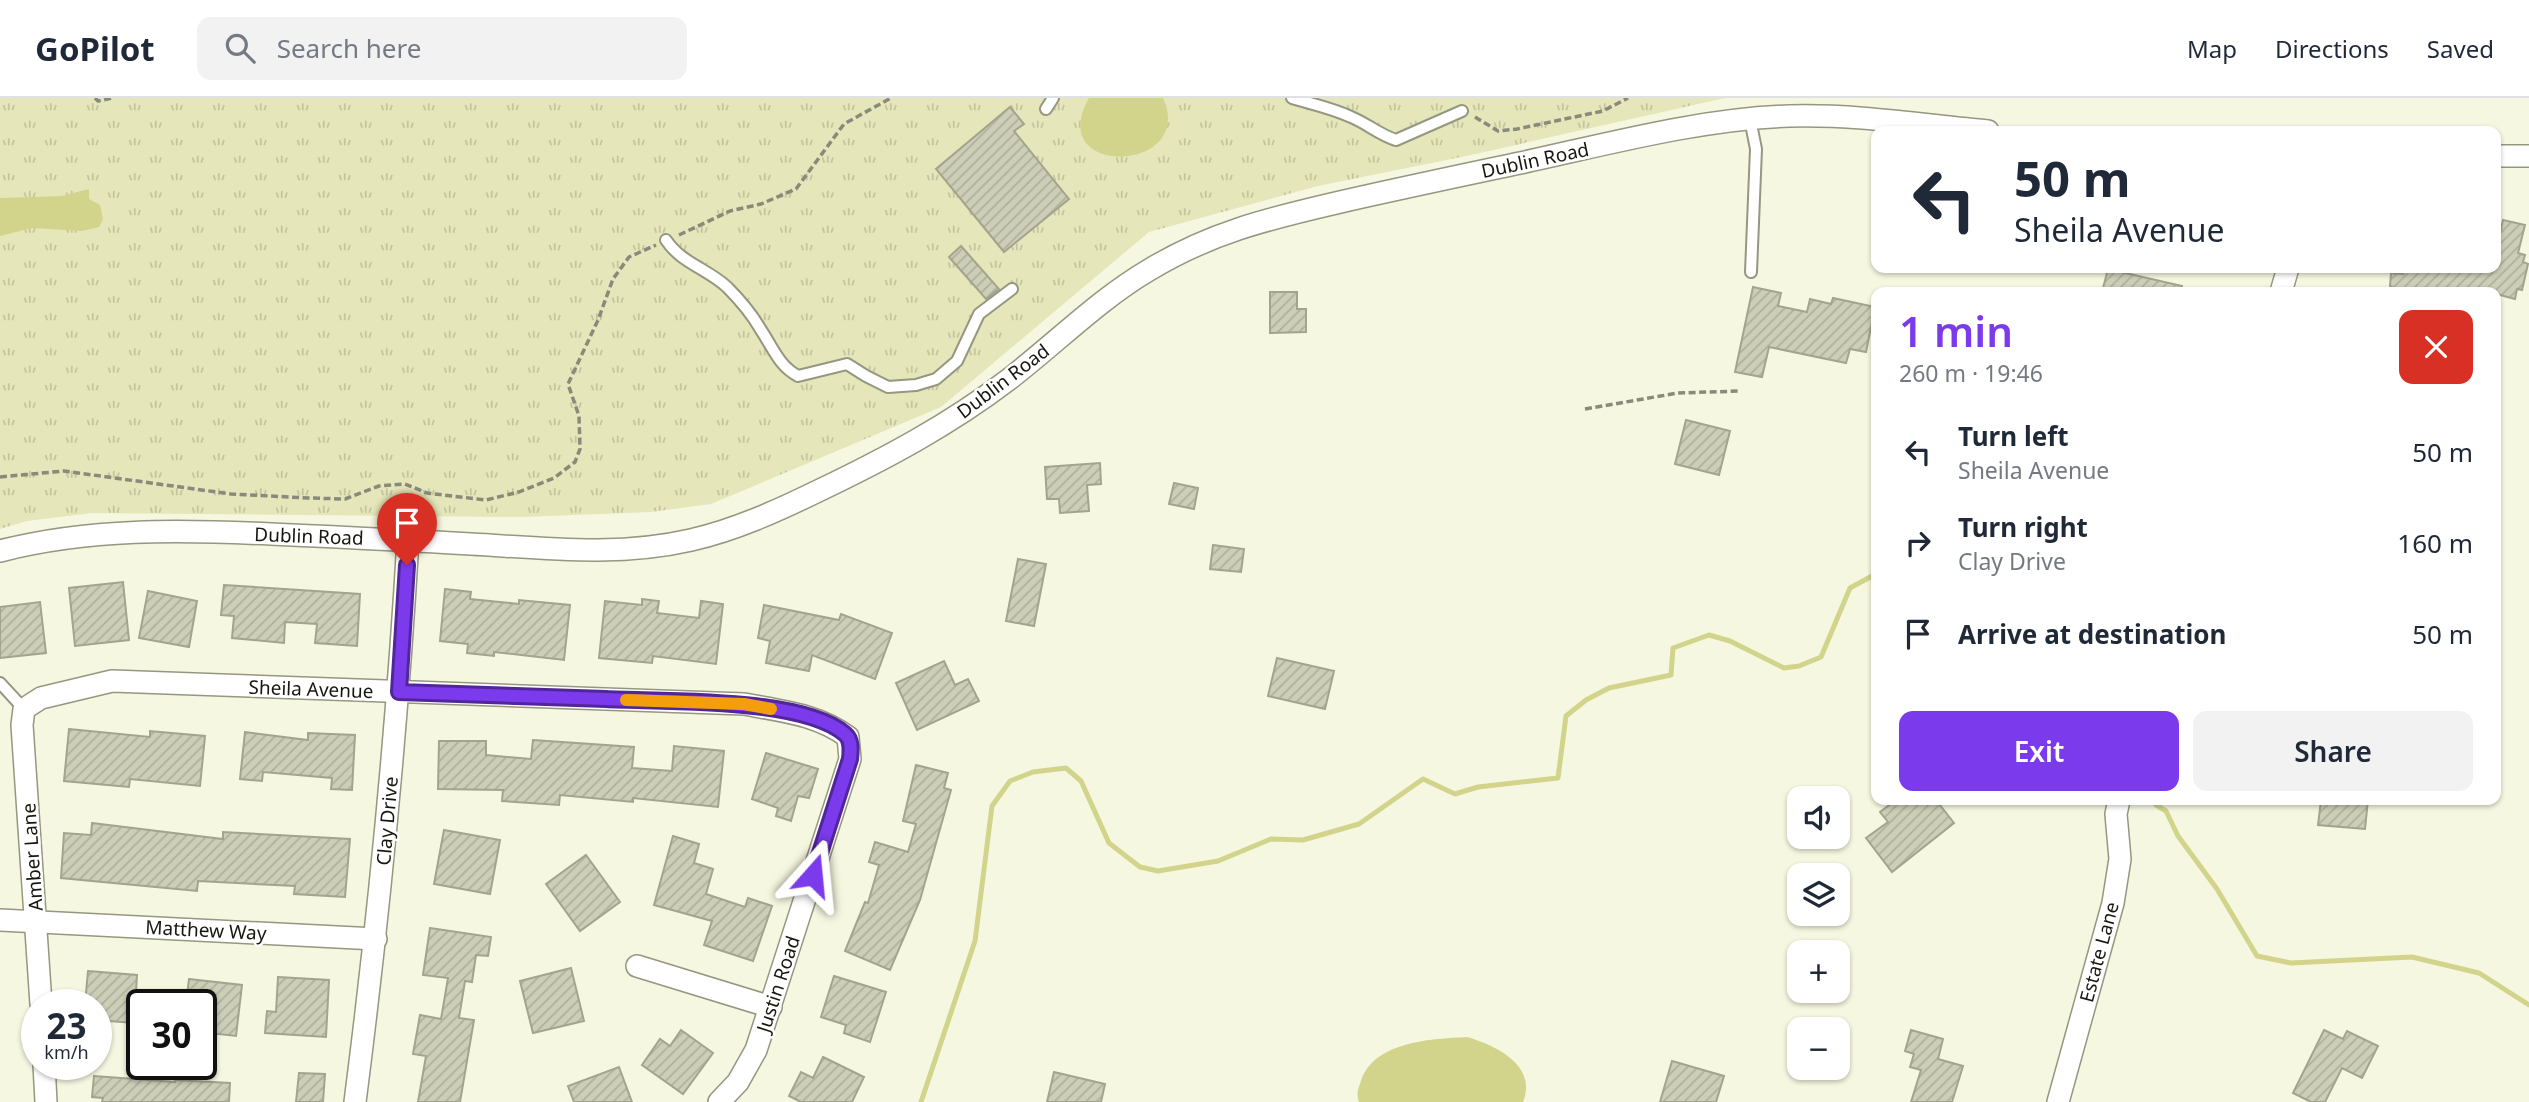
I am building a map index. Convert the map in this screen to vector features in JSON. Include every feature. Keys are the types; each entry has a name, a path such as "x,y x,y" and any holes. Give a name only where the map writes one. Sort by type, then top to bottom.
{"street":[{"name":"Dublin Road","path":"0,551 63,537 147,531 408,540 597,551 668,544 713,534 801,499 936,430 1013,376 1141,274 1226,231 1387,191 1655,134 1750,119 1846,117 1938,126"},
{"path":"2501,156 2529,156"},
{"name":"Clay Drive","path":"355,1102 376,939 399,692 408,540"},
{"name":"Sheila Avenue","path":"24,709 35,699 112,681 744,704 814,717 848,737"},
{"name":"Amber Lane","path":"24,709 23,735 40,989"},
{"name":"Justin Road","path":"719,1102 738,1082 756,1050 850,759 848,737"},
{"name":"Estate Lane","path":"2058,1102 2113,903 2120,859 2116,814 2118,805"},
{"name":"Matthew Way","path":"0,920 376,939"},
{"path":"637,966 771,1007"},
{"path":"45,1080 46,1102"}],"lane":[{"path":"1045,109 1053,98"},
{"path":"1292,98 1353,117 1378,135 1396,140 1462,111"},
{"path":"1750,119 1756,149 1751,272"},
{"path":"666,240 673,251 726,286 760,328 788,371 799,376 848,364 888,387 936,379 957,360 979,314 1012,289"},
{"path":"0,683 24,709"}],"path":[{"path":"95,98 98,101 113,98"},
{"path":"0,477 64,471 231,494 345,499 379,486 405,484 427,494 486,500 519,492 554,478 575,462 580,449 579,416 568,384 598,320 613,279 629,257 730,211 761,204 796,189 844,124 891,98"},
{"path":"1462,111 1497,131 1603,111 1628,98"},
{"path":"1585,409 1678,393 1740,391"}],"green space":[{"path":"0,98 1725,98 1318,186 1149,232 941,407 711,504 651,512 523,517 92,513 27,521 0,529"}],"shaded area":[{"path":"1089,98 1163,98 1168,123 1159,141 1142,152 1122,156 1101,153 1086,143 1080,124"},
{"path":"89,189 89,199 100,205 103,219 99,227 82,231 32,228 0,236 0,198 62,196"},
{"path":"1467,1037 1501,1051 1519,1067 1525,1077 1523,1102 1359,1102 1358,1091 1368,1068 1391,1050 1422,1041"}],"building":[{"path":"1010,107 1024,124 1014,131 1069,199 1004,252 936,169"},
{"path":"2503,220 2525,225 2518,253 2525,255 2523,262 2528,264 2522,290 2517,289 2515,299 2501,295 2501,287 2390,286 2391,273 2501,273"},
{"path":"961,246 999,289 986,299 949,257"},
{"path":"2107,273 2125,273 2182,286 2182,287 2103,287"},
{"path":"1753,287 1781,293 1778,306 1807,312 1810,299 1831,304 1833,298 1871,306 1871,327 1866,352 1850,349 1846,363 1769,347 1762,377 1735,372"},
{"path":"1270,292 1297,292 1297,309 1306,309 1306,332 1270,333"},
{"path":"1686,420 1730,431 1719,475 1675,464"},
{"path":"1100,463 1101,484 1087,485 1089,511 1060,513 1059,499 1047,499 1045,467"},
{"path":"1174,483 1198,488 1194,509 1169,504"},
{"path":"1213,545 1244,549 1241,572 1210,569"},
{"path":"1018,559 1046,564 1034,626 1006,621"},
{"path":"123,582 129,640 75,646 69,588"},
{"path":"224,585 360,594 357,646 315,643 317,624 285,622 284,643 232,638 234,616 221,615"},
{"path":"445,589 471,592 470,599 570,605 564,660 494,652 494,656 467,653 468,644 440,641"},
{"path":"148,591 197,601 189,647 139,638"},
{"path":"642,599 659,601 657,613 699,618 701,601 723,604 716,664 653,656 652,663 599,658 605,601 642,605"},
{"path":"40,602 46,653 0,658 0,607"},
{"path":"764,605 839,620 841,614 892,633 875,679 812,655 809,671 766,663 770,641 758,638"},
{"path":"1277,658 1334,671 1325,709 1268,696"},
{"path":"944,661 955,685 968,679 979,701 917,730 896,683"},
{"path":"69,729 150,737 150,731 205,736 200,786 130,779 129,787 64,781"},
{"path":"245,732 308,740 308,733 355,735 352,790 331,789 332,778 263,772 262,781 240,779"},
{"path":"533,740 634,747 632,768 672,771 674,746 724,751 718,807 633,798 633,802 560,795 559,805 502,801 503,790 438,789 439,741 486,741 486,755 531,759"},
{"path":"766,753 818,769 809,798 798,796 791,821 776,816 778,808 752,799"},
{"path":"916,765 948,773 944,788 951,790 920,900 890,970 845,951 865,902 868,903 879,865 869,862 875,842 908,852 916,824 903,821"},
{"path":"1889,805 1940,805 1954,823 1892,872 1866,838 1888,822 1880,812"},
{"path":"2320,805 2367,805 2365,829 2318,825"},
{"path":"92,823 223,839 223,832 350,839 345,897 294,894 295,886 198,881 197,891 61,878 64,833 91,835"},
{"path":"444,830 500,840 490,894 434,884"},
{"path":"673,836 699,844 694,863 713,869 706,894 745,907 748,898 772,906 753,961 704,945 712,921 654,905"},
{"path":"586,855 620,902 580,931 546,884"},
{"path":"430,928 491,937 488,956 476,955 472,982 465,981 459,1018 474,1020 460,1102 418,1102 426,1056 413,1054 420,1015 441,1019 448,978 423,975"},
{"path":"571,968 584,1021 533,1033 520,981"},
{"path":"88,971 137,975 136,989 126,989 126,1022 112,1021 112,989 86,989"},
{"path":"834,976 886,992 870,1042 844,1033 846,1025 821,1017"},
{"path":"278,977 329,980 326,1037 265,1033 267,1011 276,1012"},
{"path":"189,979 242,985 236,1036 217,1034 217,989 188,989"},
{"path":"681,1030 713,1053 683,1094 642,1065 660,1039 670,1046"},
{"path":"1911,1030 1943,1039 1938,1059 1963,1066 1952,1102 1911,1102 1921,1070 1910,1067 1914,1054 1905,1051"},
{"path":"2324,1030 2343,1039 2347,1031 2378,1046 2362,1078 2342,1068 2325,1102 2311,1102 2293,1093"},
{"path":"823,1057 864,1077 852,1102 801,1102 789,1096 801,1072 813,1078"},
{"path":"1672,1061 1724,1076 1716,1102 1660,1102"},
{"path":"619,1067 632,1102 574,1102 568,1086"},
{"path":"1054,1072 1105,1084 1101,1102 1047,1102"},
{"path":"299,1073 325,1074 323,1102 296,1102"},
{"path":"112,1077 230,1083 229,1102 102,1102 103,1098 92,1097 94,1080 112,1080"}],"waterway":[{"path":"921,1102 975,941 992,806 1010,781 1033,772 1066,768 1081,781 1109,843 1140,867 1158,871 1218,861 1271,839 1303,840 1359,824 1423,779 1455,794 1478,787 1558,778 1566,716 1586,700 1609,688 1671,675 1673,648 1709,635 1730,641 1784,668 1799,666 1821,657 1850,588 1871,577"},
{"path":"2156,805 2166,811 2178,836 2217,889 2257,956 2291,963 2412,957 2479,973 2529,1005"}],"slow traffic":[{"path":"626,700 744,704 771,709"}],"route":[{"path":"407,565 399,692 744,704 814,717 835,727 848,737 850,759 813,875"}]}
